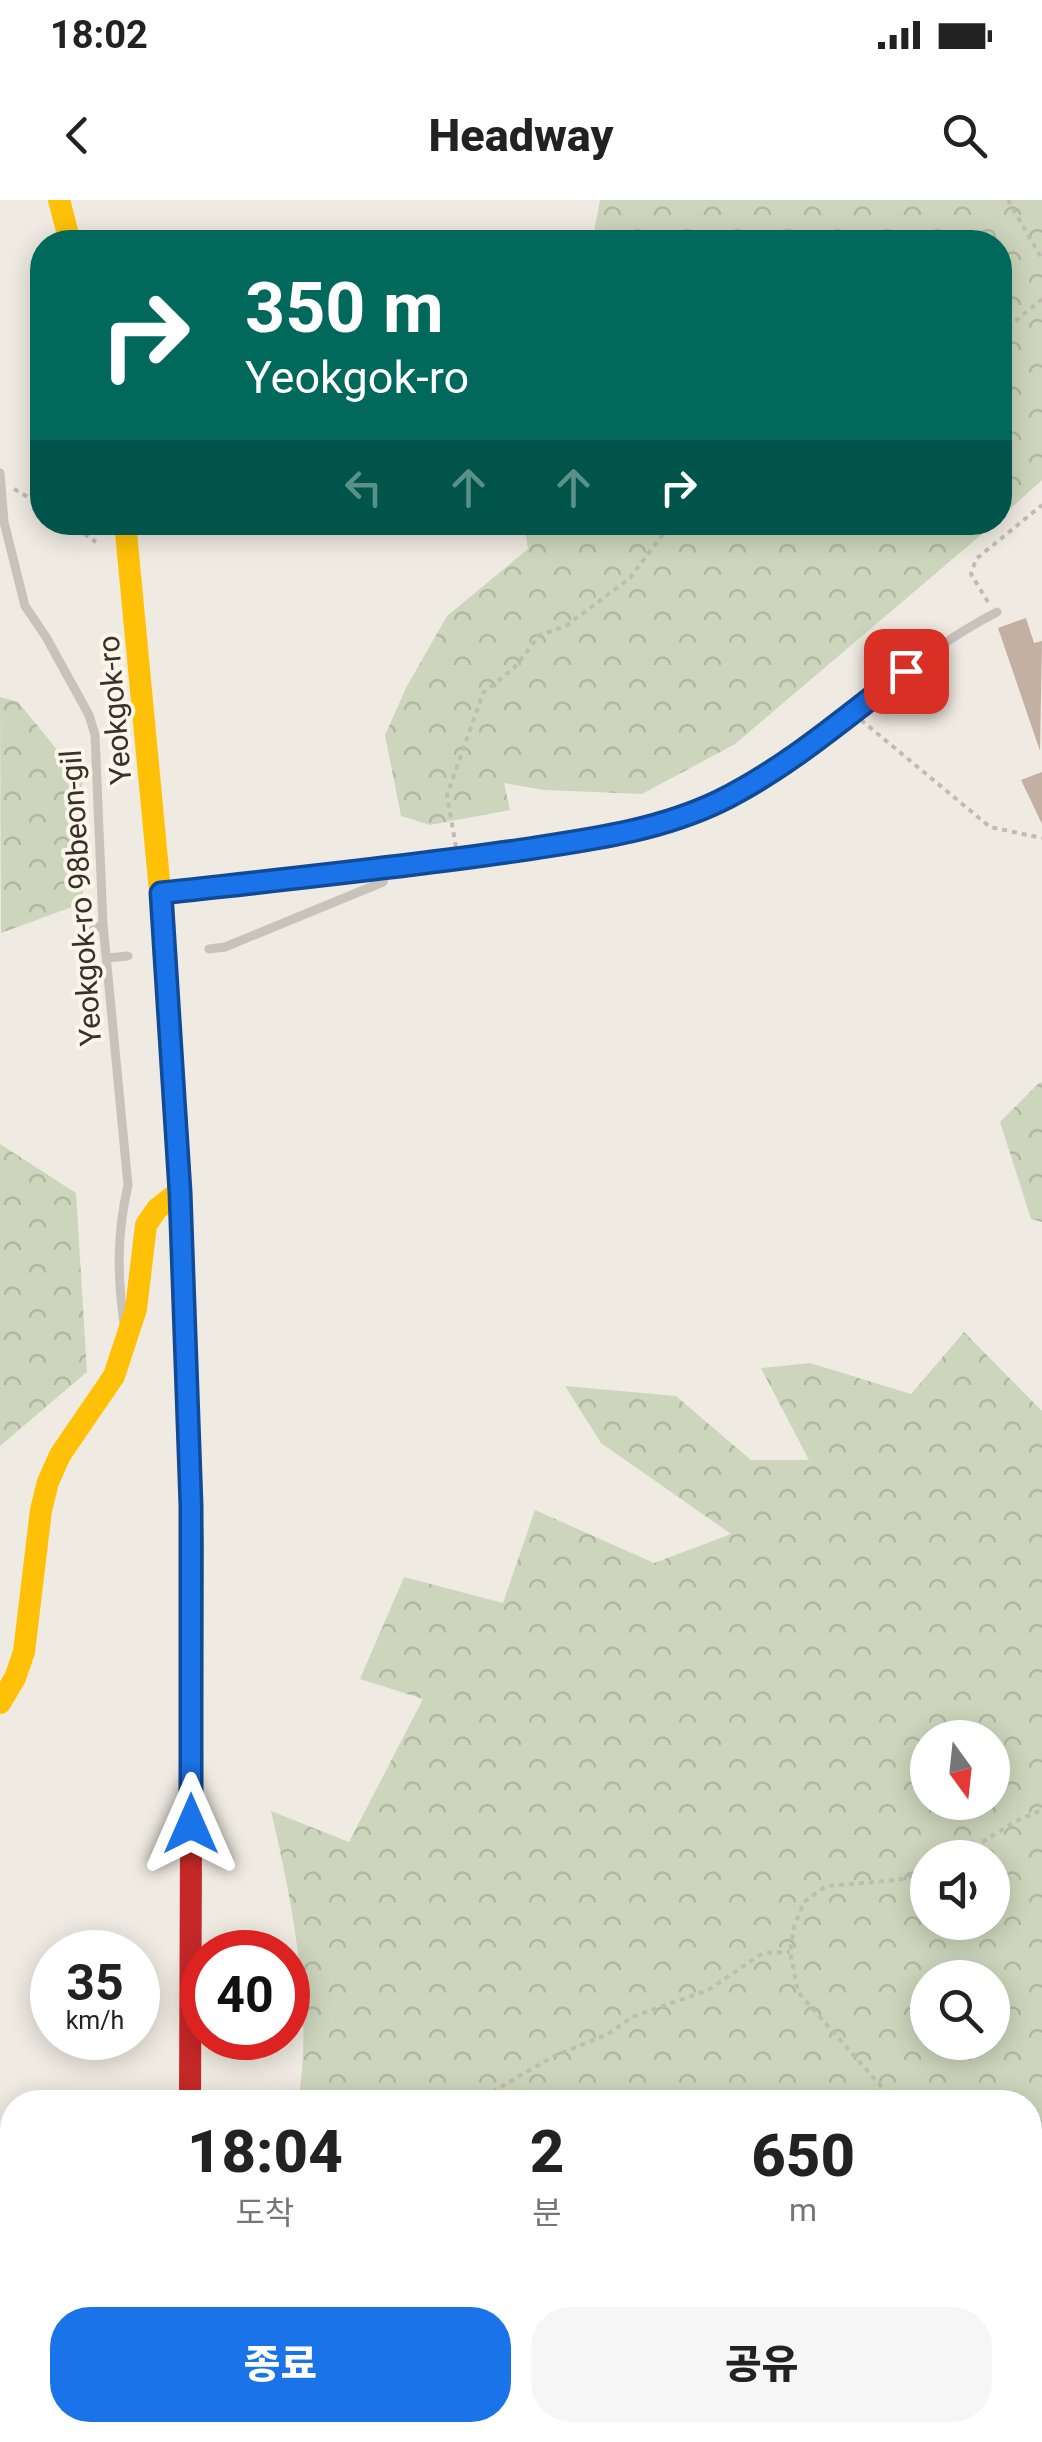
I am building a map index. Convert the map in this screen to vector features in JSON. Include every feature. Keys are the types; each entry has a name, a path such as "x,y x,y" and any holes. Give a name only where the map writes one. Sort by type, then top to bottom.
{"street":[{"path":"59,200 67,230"},
{"name":"Yeokgok-ro","path":"126,535 161,893 180,1192 192,1545 190,2090"},
{"path":"0,1703 27,1653 38,1529 48,1482 67,1441 109,1386 127,1340 138,1299 143,1238 152,1214 180,1192"}],"lane":[{"name":"Yeokgok-ro 98beon-gil","path":"0,472 4,522 25,606 89,714 95,735 103,924 128,1186 118,1228 117,1272 127,1340"},
{"path":"161,893 388,868 610,836 664,823 720,801 770,772 956,633 996,612"},
{"path":"209,948 226,947 383,882 388,868"},
{"path":"88,933 103,924"},
{"path":"107,958 128,956"}],"path":[{"path":"1008,200 1042,259"},
{"path":"1012,324 1042,298"},
{"path":"2,488 20,489 30,496"},
{"path":"1012,529 1042,505"},
{"path":"86,535 96,542"},
{"path":"457,849 447,795 483,694 514,668 540,635 566,626 630,578 662,535"},
{"path":"988,602 971,574 976,558 1005,535"},
{"path":"852,712 990,827 1042,838"},
{"path":"985,1840 1042,1810"},
{"path":"884,2090 798,1992 790,1952 804,1902 826,1886 910,1876"},
{"path":"496,2090 552,2057 608,2034 632,2017 708,1990 763,1953 790,1952"}],"green space":[{"path":"600,200 1042,200 1042,480 1012,507 1012,230 594,230"},
{"path":"526,535 981,535 735,744 642,794 544,790 504,783 510,810 430,825 401,816 385,735 407,686 447,616 528,549"},
{"path":"0,697 18,702 82,780 83,903 1,933"},
{"path":"1040,1082 1042,1222 1031,1219 1000,1122"},
{"path":"0,1144 76,1193 87,1372 0,1446"},
{"path":"964,1332 1042,1411 1042,2090 299,2090 302,2060 310,2060 310,1930 295,1930 271,1811 349,1842 423,1699 360,1679 404,1577 503,1603 535,1510 654,1563 731,1534 601,1443 565,1386 676,1396 751,1460 809,1460 761,1368 810,1363 911,1394"}],"building":[{"path":"1026,618 1034,643 1042,641 1040,751 998,628"},
{"path":"1042,772 1042,824 1021,780"}],"traffic: fast":[{"path":"164,933 180,1191 193,1545 191,1842"}],"traffic: slow":[{"path":"59,200 67,230"},
{"path":"126,535 164,933"},
{"path":"0,1703 24,1652 41,1510 48,1482 60,1455 114,1376 136,1309 146,1225 157,1209 180,1191"}],"traffic: jam":[{"path":"190,2090 191,1842"}],"route":[{"path":"191,1824 191,1506 180,1192 161,893 457,859 610,836 664,823 720,801 770,772 906,671"}]}
